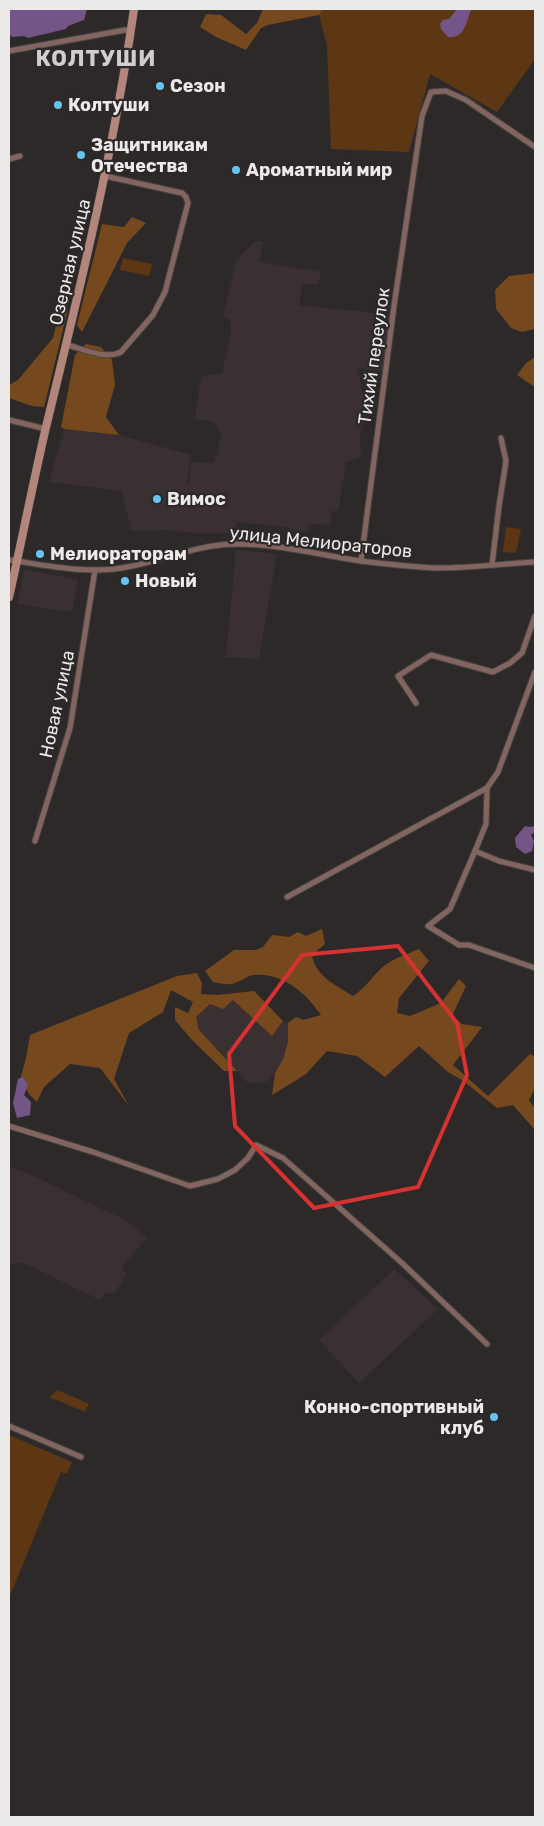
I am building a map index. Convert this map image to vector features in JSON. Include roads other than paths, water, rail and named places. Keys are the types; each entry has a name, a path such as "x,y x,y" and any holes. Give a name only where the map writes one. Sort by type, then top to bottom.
{"main road":[{"name":"Озерная улица","path":"9,597 13,560 67,345 105,176 134,9"}],"street":[{"path":"9,52 125,30 131,31"},
{"name":"Тихий переулок","path":"361,561 394,306 422,116 428,96 431,92 446,91 466,100 535,147"},
{"path":"9,159 20,156"},
{"path":"67,345 107,355 115,355 122,352 153,316 171,270 188,203 182,193 105,176"},
{"path":"9,420 46,429"},
{"path":"492,565 498,506 506,461 501,438"},
{"name":"улица Мелиораторов","path":"13,560 95,570 136,566 223,544 283,548 361,561 437,568 535,562"},
{"name":"Новая улица","path":"35,841 70,728 95,570"},
{"path":"416,703 398,676 430,656 493,672 510,663 522,653 535,616"},
{"path":"287,897 487,788 498,772 535,672"},
{"path":"487,788 486,824 475,851 450,909 428,926 459,945 469,945 535,968"},
{"path":"475,851 499,861 535,870"},
{"path":"9,1126 93,1152 190,1186 218,1179 235,1170 248,1158 256,1145 283,1158 402,1263 487,1344"},
{"path":"9,1426 81,1457"}],"place":[{"name":"Сезон","path":"160,86"},
{"name":"Колтуши","path":"58,105"},
{"name":"Защитникам Отечества","path":"81,155"},
{"name":"Ароматный мир","path":"236,170"},
{"name":"Вимос","path":"157,499"},
{"name":"Мелиораторам","path":"40,554"},
{"name":"Новый","path":"125,581"},
{"name":"Конно-спортивный клуб","path":"494,1417"}],"district":[{"name":"КОЛТУШИ","path":"96,58"}]}
